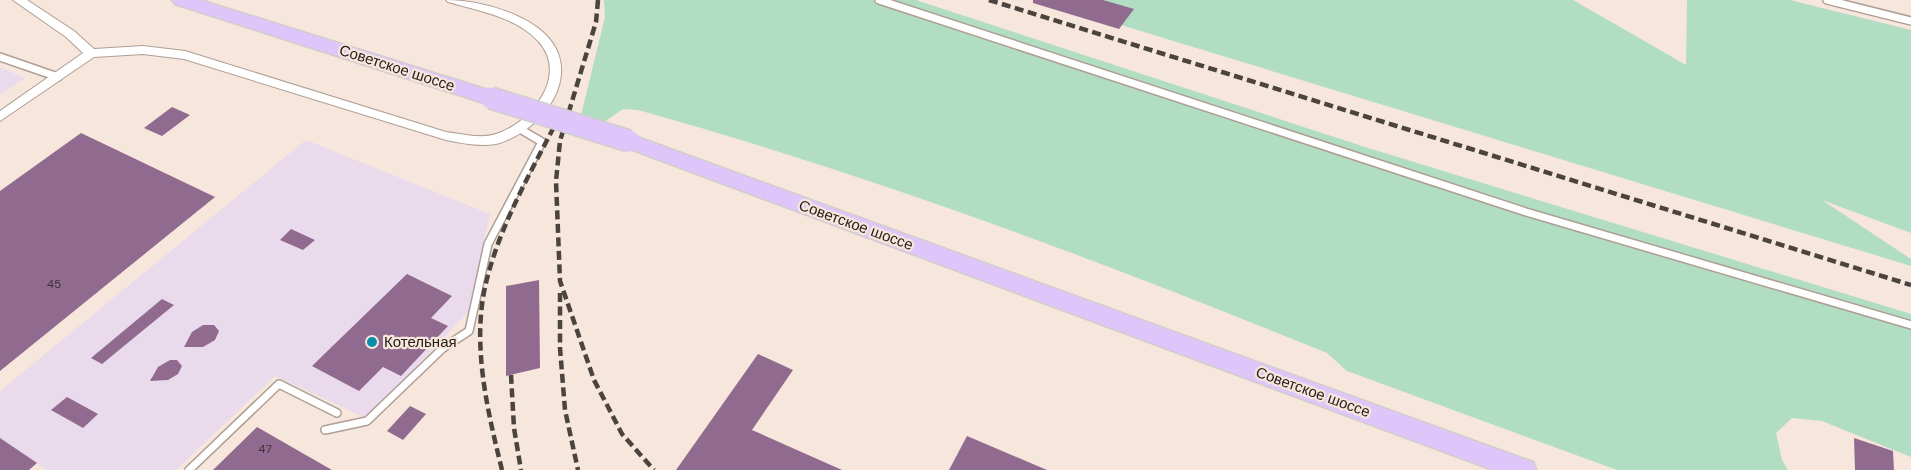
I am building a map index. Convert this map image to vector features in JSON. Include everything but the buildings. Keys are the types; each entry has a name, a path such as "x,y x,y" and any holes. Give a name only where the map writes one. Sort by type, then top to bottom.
{"main road":[{"name":"Советское шоссе","path":"181,0 629,141 1524,470"}],"street":[{"path":"19,0 70,34 91,53"},
{"path":"0,117 91,53 143,50 185,55 446,136 475,142 497,139 520,129 550,96 557,77 554,59 546,42 528,26 510,17 452,0"}],"lane":[{"path":"879,0 1526,212 1911,325"},
{"path":"1827,0 1911,21"},
{"path":"0,57 58,77"},
{"path":"325,430 367,421 443,348 469,331 489,244 542,142 520,129"},
{"path":"189,470 279,384 337,413"}],"shaded area":[{"path":"0,67 25,78 0,95"},
{"path":"306,140 490,214 468,312 386,399 364,417 275,376 176,470 47,470 0,439 0,391"}],"green space":[{"path":"604,0 916,0 1365,147 1911,314 1911,457 1822,421 1792,418 1776,433 1782,460 1788,470 1617,470 1347,371 1327,353 1157,285 899,191 726,135 638,110 623,109 604,122 581,115 605,17"},
{"path":"1039,0 1573,0 1686,65 1687,0 1790,0 1911,30 1911,233 1822,200 1911,259 1911,266"}],"railway":[{"path":"598,0 596,22 560,141 556,181 560,281 594,380 622,434 654,470"},
{"path":"989,0 1911,285"},
{"path":"502,470 487,404 481,359 481,314 484,292 507,222 562,111"},
{"path":"560,293 560,348 565,410 578,470"},
{"path":"511,375 514,428 521,470"}],"place":[{"name":"Котельная","path":"372,342"}]}
